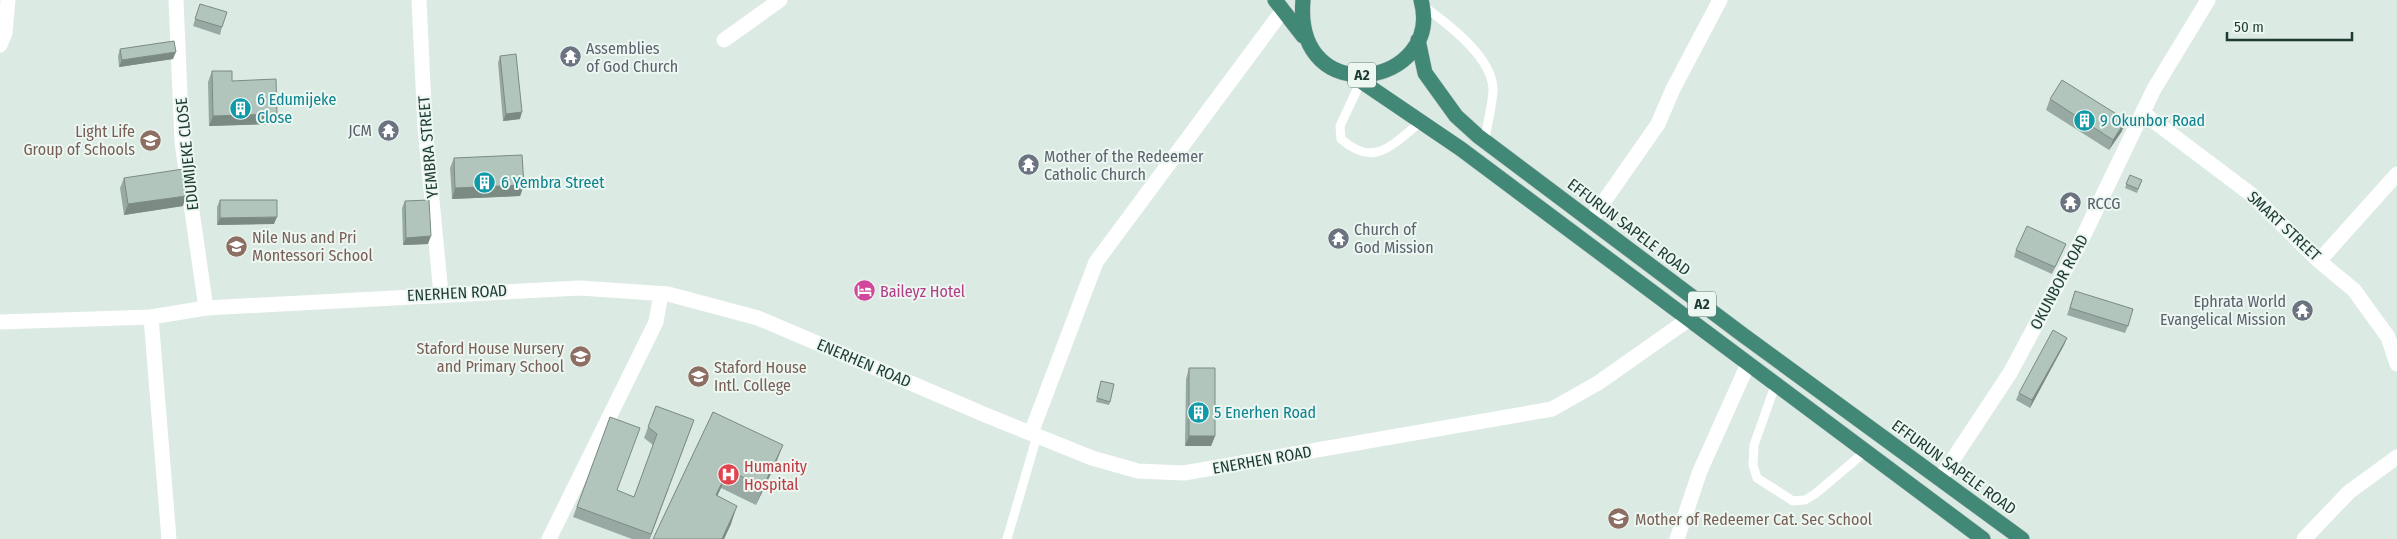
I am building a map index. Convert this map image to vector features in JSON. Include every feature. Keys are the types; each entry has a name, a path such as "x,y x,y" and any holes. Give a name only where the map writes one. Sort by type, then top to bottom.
{"highway":[{"name":"A2","path":"1303,0 1301,20 1306,40"},
{"name":"A2","path":"1356,78 1391,69 1407,57 1418,40 1423,24 1422,3"},
{"name":"A2","path":"1279,5 1318,57 1325,63 1333,69 1356,78 1461,149 1983,539"},
{"name":"EFFURUN SAPELE ROAD","path":"1418,40 1425,73 1439,95 1456,116 1484,140 1735,329 2022,539"}],"street":[{"path":"0,44 4,33 8,0"},
{"name":"EDUMIJEKE CLOSE","path":"176,0 182,142 206,308"},
{"name":"YEMBRA STREET","path":"419,0 425,127 441,294"},
{"path":"724,40 780,0"},
{"path":"1591,220 1658,124 1673,89 1720,0"},
{"name":"OKUNBOR ROAD","path":"1940,478 2015,364 2081,241 2154,89 2208,0"},
{"path":"1034,434 1096,262 1279,5"},
{"name":"SMART STREET","path":"2143,113 2252,195 2319,261 2354,290 2388,337 2397,364"},
{"path":"2319,261 2397,174"},
{"name":"ENERHEN ROAD","path":"0,322 151,317 206,308 580,288 661,294 758,318 1092,458 1138,472 1184,473 1552,410 1598,383 1689,318"},
{"path":"549,539 656,322 661,294"},
{"path":"151,317 169,539"},
{"path":"1677,539 1700,471 1748,364"},
{"path":"2304,539 2349,492 2397,456"}],"lane":[{"path":"1422,3 1468,43 1488,70 1493,89 1484,140"},
{"path":"1356,78 1340,126 1341,139 1351,148 1362,154 1376,154 1385,150 1421,122"},
{"path":"1776,383 1754,445 1753,465 1758,478 1793,500 1805,500 1815,494 1866,450"},
{"path":"1007,539 1034,434"}],"building":[{"path":"200,4 227,12 222,27 195,19"},
{"path":"174,41 176,52 122,60 120,49"},
{"path":"516,54 522,112 506,114 500,56"},
{"name":"6 Edumijeke Close","path":"212,71 232,71 232,81 276,79 277,114 213,116"},
{"path":"2062,80 2126,120 2113,140 2050,99"},
{"name":"6 Yembra Street","path":"522,155 524,185 455,188 454,158"},
{"path":"183,169 186,196 128,204 124,178"},
{"path":"2130,175 2142,180 2138,189 2126,184"},
{"path":"220,200 277,200 277,217 220,218"},
{"path":"429,200 431,236 406,238 405,201"},
{"path":"2027,226 2066,244 2055,267 2016,250"},
{"path":"2075,291 2133,309 2128,326 2070,308"},
{"path":"2053,330 2067,338 2032,400 2019,393"},
{"name":"5 Enerhen Road","path":"1189,368 1215,368 1215,436 1189,436"},
{"path":"1101,381 1114,384 1110,402 1097,398"},
{"path":"656,406 694,420 651,534 577,507 610,417 640,428 617,490 634,497 657,434 648,427"},
{"name":"Humanity Hospital","path":"713,412 783,445 763,487 728,470 716,495 737,506 722,539 653,539"}],"place":[{"name":"Assemblies of God Church","path":"570,57"},
{"name":"6 Edumijeke Close","path":"241,108"},
{"name":"9 Okunbor Road","path":"2084,120"},
{"name":"JCM","path":"388,130"},
{"name":"Light Life Group of Schools","path":"151,140"},
{"name":"Mother of the Redeemer Catholic Church","path":"1028,165"},
{"name":"6 Yembra Street","path":"485,182"},
{"name":"RCCG","path":"2071,203"},
{"name":"Church of God Mission","path":"1338,238"},
{"name":"Nile Nus and Pri Montessori School","path":"236,246"},
{"name":"Baileyz Hotel","path":"864,291"},
{"name":"Ephrata World Evangelical Mission","path":"2302,310"},
{"name":"Staford House Nursery and Primary School","path":"580,357"},
{"name":"Staford House Intl. College","path":"698,376"},
{"name":"5 Enerhen Road","path":"1198,412"},
{"name":"Humanity Hospital","path":"728,475"},
{"name":"Mother of Redeemer Cat. Sec School","path":"1619,519"}]}
